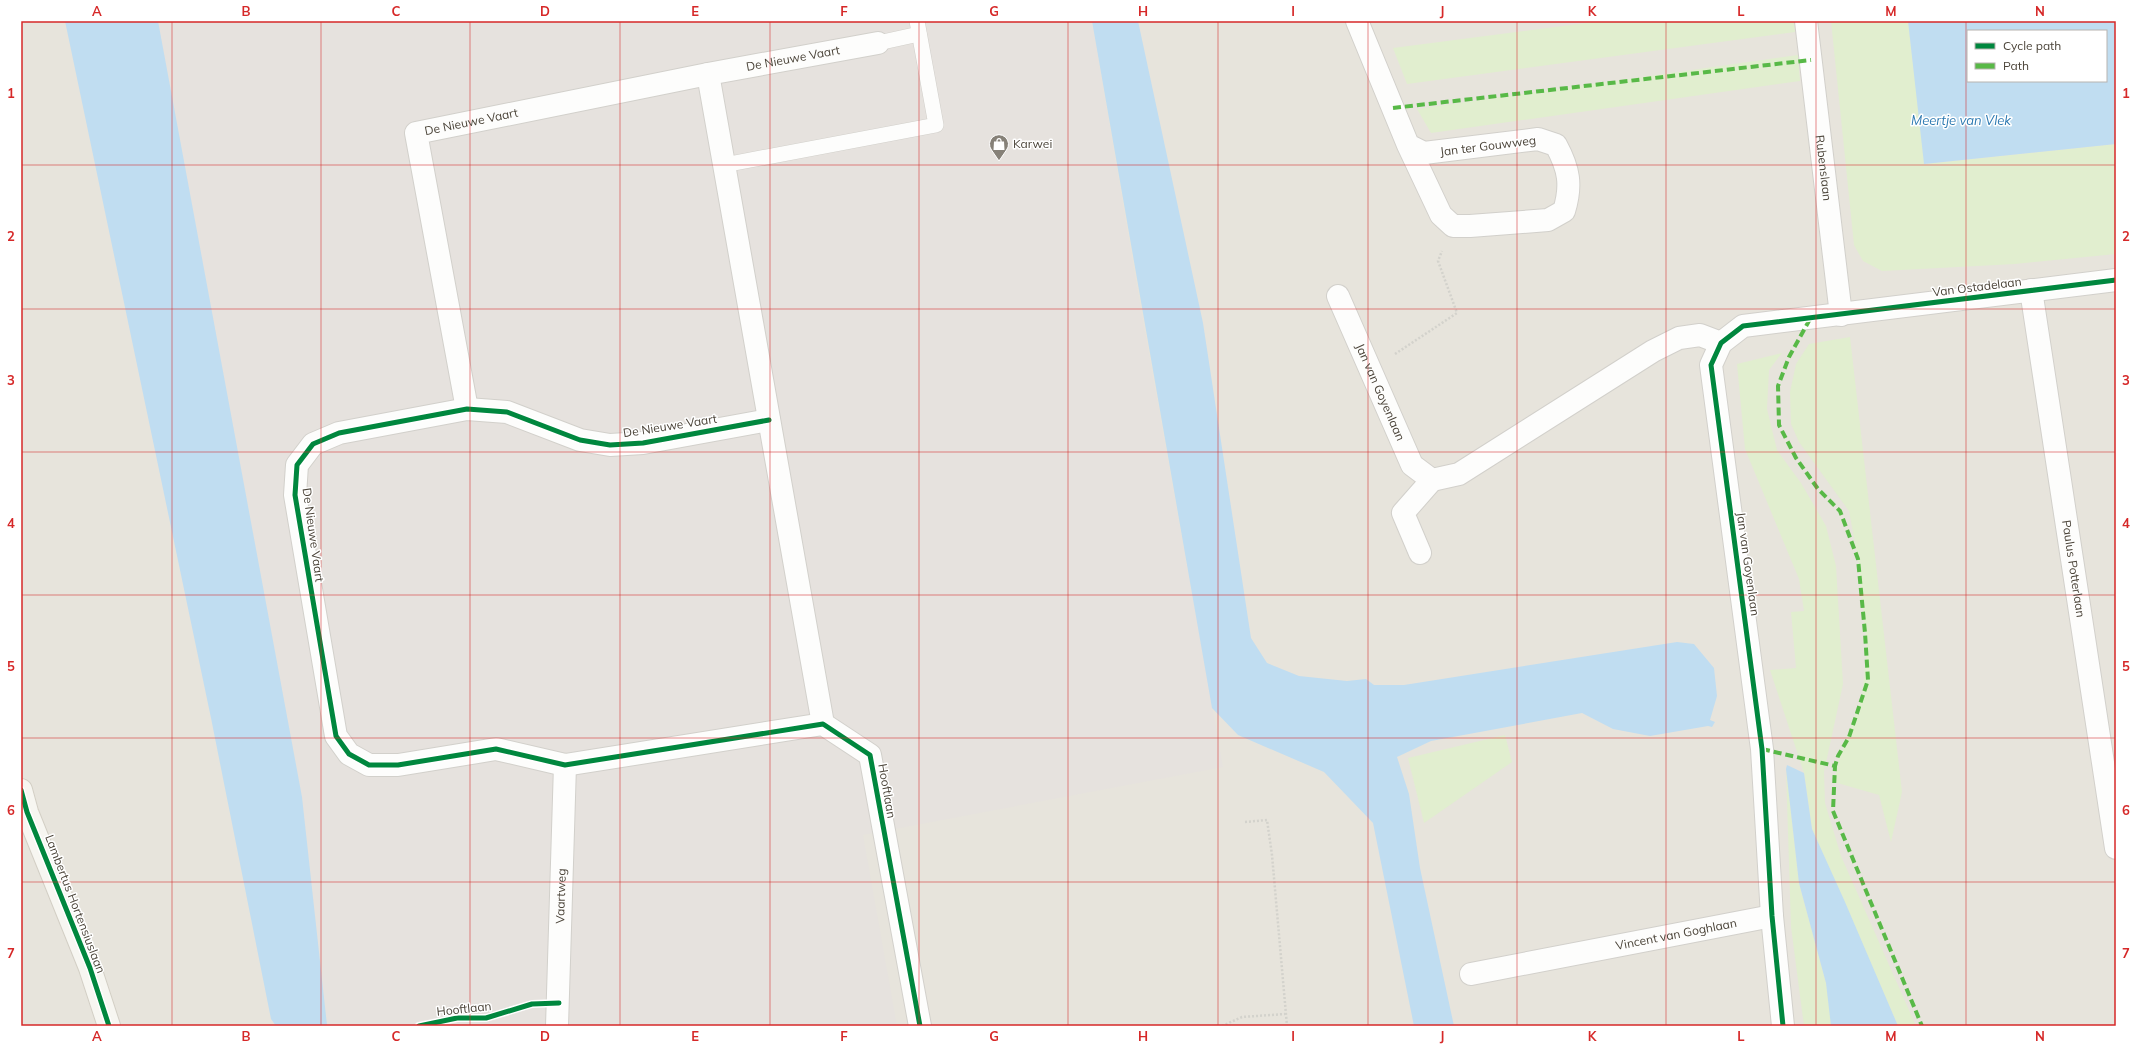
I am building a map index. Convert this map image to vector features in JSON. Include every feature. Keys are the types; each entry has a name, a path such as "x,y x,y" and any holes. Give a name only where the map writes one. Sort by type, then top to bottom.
{"street":[{"path":"1357,21 1408,145 1440,215 1453,226"},
{"name":"Rubenslaan","path":"1806,21 1841,315"},
{"name":"De Nieuwe Vaart","path":"468,409 416,133 708,74 878,42"},
{"path":"565,765 822,724 708,74"},
{"name":"Jan ter Gouwweg","path":"1408,145 1424,153 1538,139 1556,145 1566,162 1569,193 1564,211 1548,220 1453,226"},
{"name":"Van Ostadelaan","path":"1841,315 2116,280"},
{"name":"Paulus Potterlaan","path":"2031,290 2112,801 2116,848"},
{"name":"Jan van Goyenlaan","path":"1338,296 1412,465 1432,480"},
{"path":"1420,553 1403,513 1432,480 1459,474 1653,351 1679,338 1700,335 1720,343 1743,326 1841,315"},
{"name":"Jan van Goyenlaan","path":"1720,343 1711,365 1762,748 1772,916"},
{"name":"De Nieuwe Vaart","path":"565,765 496,748 398,765 369,765 349,754 336,736 295,495 297,465 313,444 339,433 468,409 507,412 580,440 610,445 643,443 769,420"},
{"name":"Hooftlaan","path":"822,724 870,755 920,1026"},
{"name":"Vaartweg","path":"558,1026 565,765"},
{"name":"Lambertus Hortensiuslaan","path":"21,790 24,813 90,968 108,1026"},
{"path":"1772,916 1783,1026"},
{"name":"Vincent van Goghlaan","path":"1471,974 1772,916"}],"lane":[{"path":"724,165 936,126 918,27 878,42"}],"path":[{"path":"1371,370 1457,313 1438,261 1453,226"},
{"path":"1245,822 1267,820 1272,855 1287,1026"},
{"path":"1222,1026 1242,1017 1285,1014"}],"shaded area":[{"path":"21,21 2116,21 2116,1026 21,1026"},
{"path":"158,21 1092,21 1138,293 1223,767 863,835 897,1026 327,1025 302,797"}],"green space":[{"path":"1602,21 1794,21 1795,32 1407,84 1393,48"},
{"path":"1831,21 1908,21 1925,164 2116,144 2116,254 2015,264 1882,271 1863,261 1854,245"},
{"path":"1798,55 1800,81 1431,133 1417,109"},
{"path":"1850,337 1902,792 1891,842 1879,795 1834,782 1838,762 1862,697 1867,648 1858,559 1849,511 1799,442 1791,424 1790,392 1796,364 1809,344"},
{"path":"1782,353 1769,370 1767,409 1777,450 1801,483 1826,526 1836,566 1843,684 1824,772 1825,803 1841,856 1916,1026 1898,1026 1812,829 1804,773 1770,670 1796,668 1791,612 1804,611 1799,579 1745,449 1737,364"},
{"path":"1505,735 1512,762 1424,823 1408,758"},
{"path":"1786,769 1799,883 1826,983 1834,1026 1804,1026 1791,927"}],"water":[{"path":"65,21 158,21 302,797 327,1025 325,1026 276,1026 271,1019 211,718"},
{"path":"1092,21 1138,21 1203,323 1251,638 1267,663 1299,676 1347,681 1366,679 1374,685 1404,685 1677,642 1694,644 1714,668 1717,696 1710,720 1715,722 1712,727 1708,726 1650,736 1613,729 1582,713 1431,741 1397,757 1409,794 1420,868 1454,1026 1414,1026 1373,823 1324,772 1238,735 1212,708"},
{"name":"Meertje van Vlek","path":"1908,21 2116,21 2116,144 1924,164"},
{"path":"1787,765 1804,773 1812,829 1898,1026 1831,1026 1826,983 1799,883 1786,769"}],"marked path":[{"path":"1393,108 1811,60"},
{"path":"1810,319 1789,357 1778,386 1779,425 1796,458 1818,489 1840,511 1858,559 1868,680 1849,737 1838,756 1835,766"},
{"path":"1762,749 1835,766 1833,811 1922,1026"}],"cycle path":[{"path":"1783,1026 1772,916 1762,749 1711,365 1721,343 1743,326 2116,280"},
{"path":"769,420 643,443 610,445 580,440 507,412 467,409 339,433 313,444 297,465 295,495 336,736 349,754 369,765 398,765 496,749 565,765 823,724 870,755 920,1026"},
{"path":"21,790 27,812 90,968 109,1026"},
{"path":"419,1026 457,1018 486,1018 532,1004 559,1003"}],"place":[{"name":"Karwei","path":"999,161"}]}
